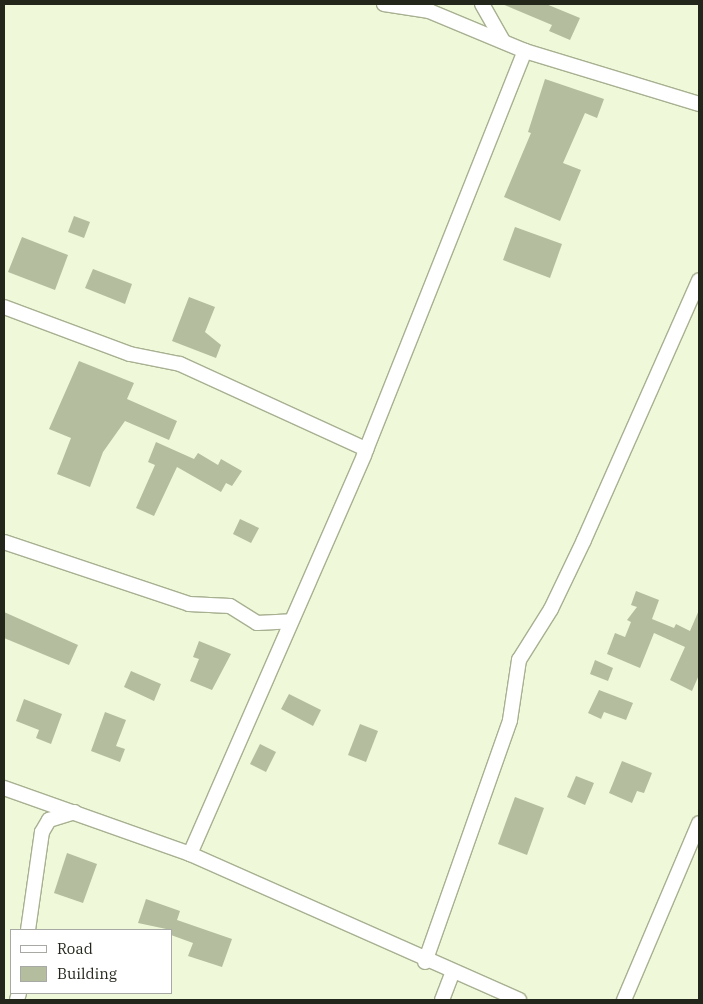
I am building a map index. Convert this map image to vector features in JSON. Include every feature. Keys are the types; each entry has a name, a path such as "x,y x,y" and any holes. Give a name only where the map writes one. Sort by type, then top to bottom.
{"street":[{"path":"384,4 429,11 525,51 699,104"},
{"path":"482,4 503,41"},
{"path":"190,854 366,450 525,51"},
{"path":"425,962 510,720 519,660 551,609 576,557 699,280"},
{"path":"4,307 130,354 180,364 366,450"},
{"path":"4,542 189,604 230,606 257,623 292,621"},
{"path":"4,788 190,854 425,962 518,1000"},
{"path":"28,929 42,832 49,820 76,812"},
{"path":"624,1000 699,823"},
{"path":"442,1000 452,974"}],"building":[{"path":"502,4 546,4 580,18 570,40 549,31 552,25"},
{"path":"545,79 604,99 597,118 585,113 563,163 581,170 560,221 504,197 531,133 528,132"},
{"path":"74,216 90,222 84,238 68,232"},
{"path":"515,227 562,244 550,278 503,260"},
{"path":"22,237 68,255 55,290 8,272"},
{"path":"93,269 132,284 125,304 85,288"},
{"path":"189,297 215,307 205,332 221,345 216,358 172,341"},
{"path":"79,361 134,383 127,399 177,421 169,440 125,421 103,452 90,487 57,474 71,438 49,429"},
{"path":"156,442 194,459 198,453 218,465 221,459 242,471 232,486 226,483 221,492 177,467 154,516 136,508 155,465 148,462"},
{"path":"240,519 259,528 251,543 233,534"},
{"path":"636,591 659,600 652,619 674,628 676,624 690,631 699,610 699,675 692,691 670,680 685,647 654,633 640,668 607,654 615,633 625,637 631,622 627,620 637,607 631,605"},
{"path":"4,612 78,645 69,665 4,638"},
{"path":"199,641 231,654 212,690 190,681 199,659 193,657"},
{"path":"595,660 613,668 608,681 590,674"},
{"path":"131,671 161,684 154,701 124,687"},
{"path":"599,690 633,703 626,720 604,712 601,719 588,713"},
{"path":"289,694 321,710 313,726 281,709"},
{"path":"24,699 62,714 51,744 36,738 39,730 16,721"},
{"path":"105,712 126,720 116,746 125,749 120,762 91,751"},
{"path":"360,724 378,731 366,762 348,755"},
{"path":"260,744 276,752 266,772 250,764"},
{"path":"622,761 652,773 644,793 637,791 632,803 609,793"},
{"path":"576,776 594,783 585,805 567,797"},
{"path":"515,797 544,808 527,855 498,844"},
{"path":"67,853 97,864 83,903 54,893"},
{"path":"146,899 180,911 177,920 232,939 222,967 188,956 193,943 172,935 172,929 138,923"}]}
